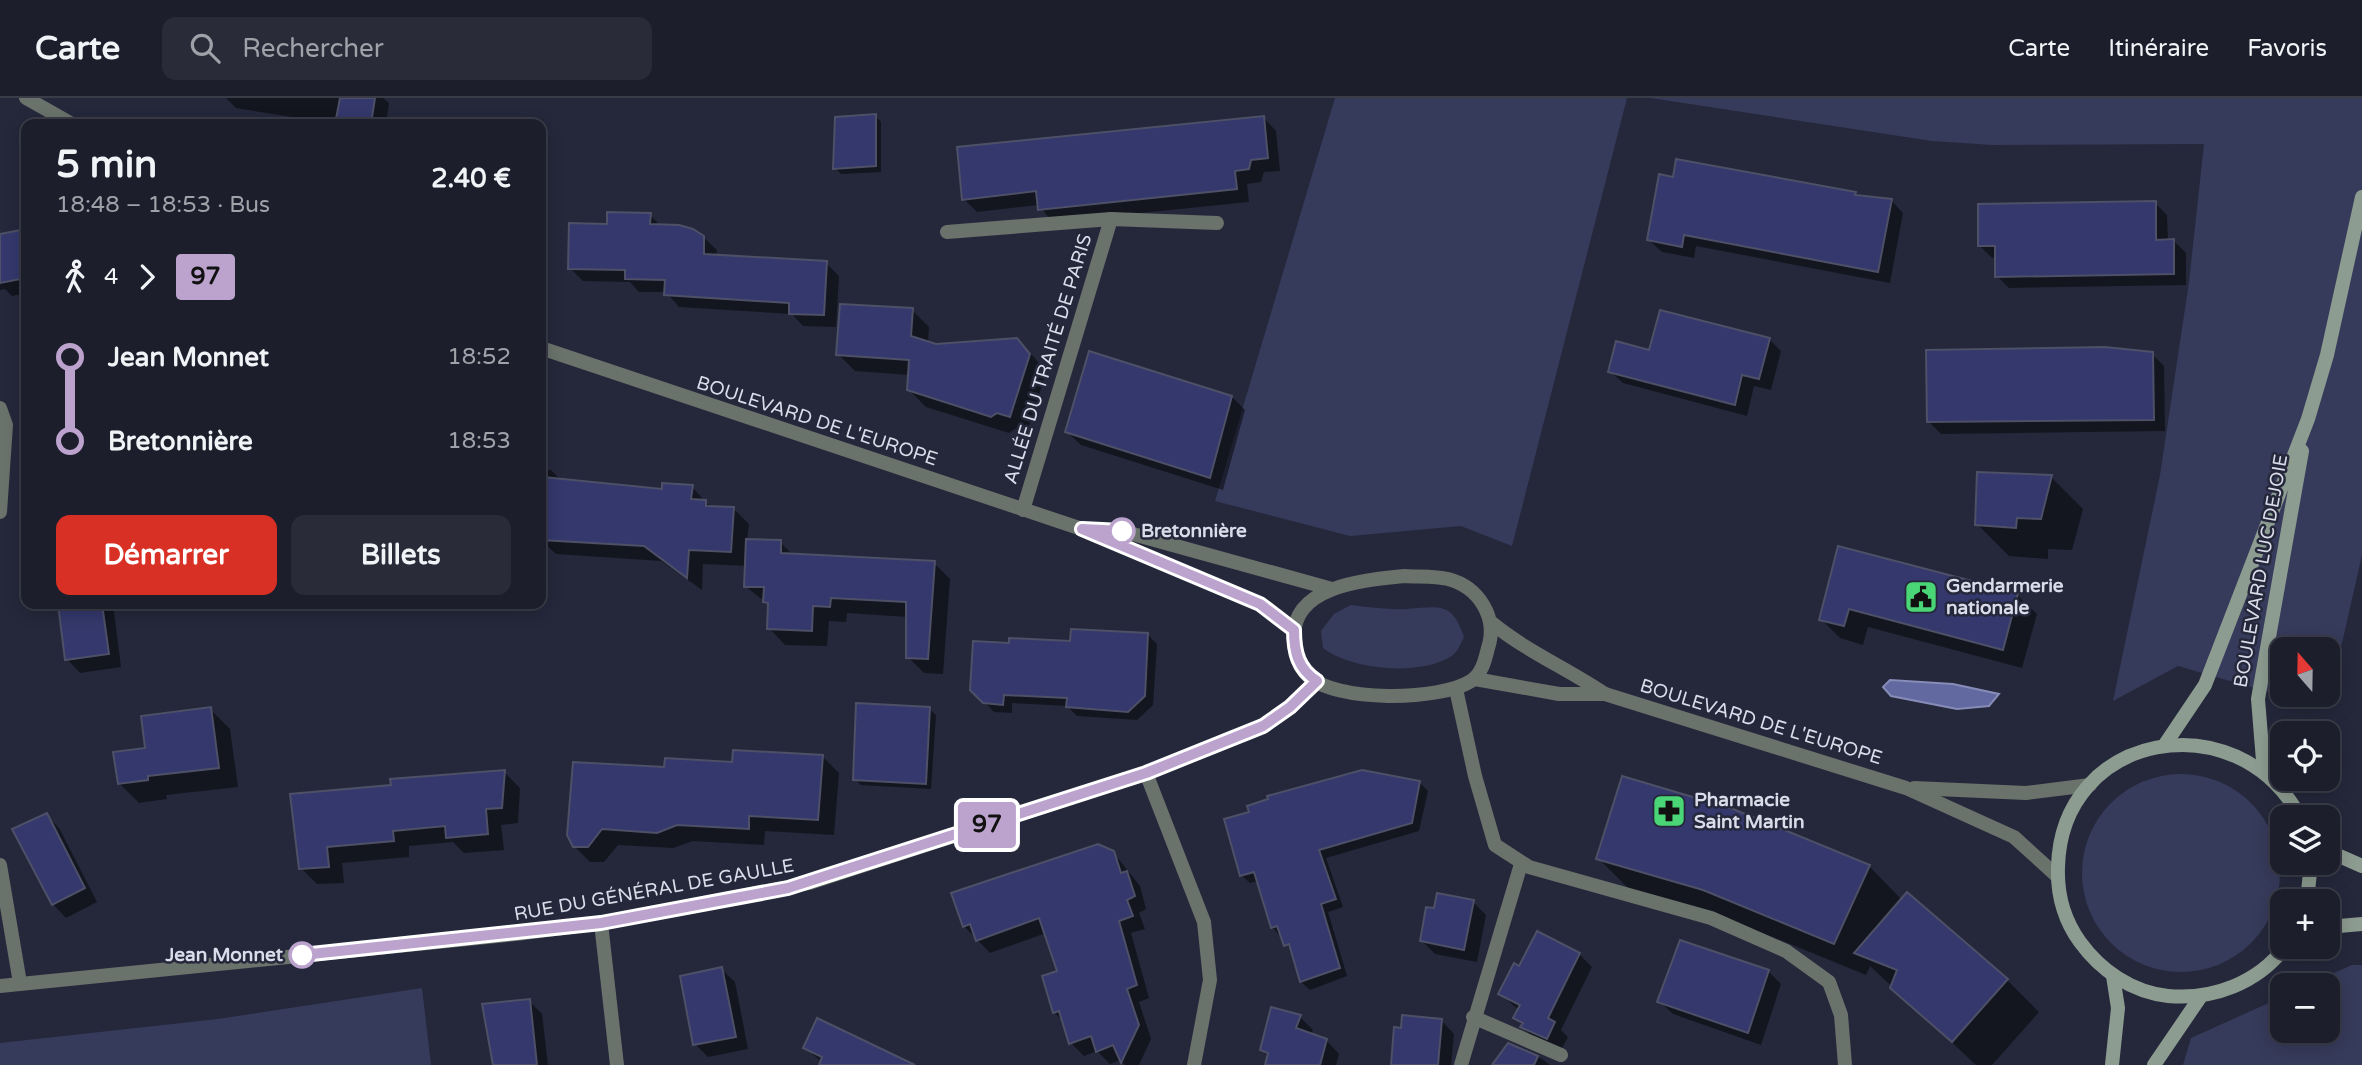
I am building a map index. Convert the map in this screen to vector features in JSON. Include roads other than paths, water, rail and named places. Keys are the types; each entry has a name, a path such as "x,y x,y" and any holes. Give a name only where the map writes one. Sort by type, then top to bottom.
{"main road":[{"name":"BOULEVARD LUC DEJOIE","path":"2164,746 2205,685 2308,419 2327,355 2362,197"},
{"name":"BOULEVARD LUC DEJOIE","path":"2264,773 2258,699 2308,419"},
{"path":"2273,959 2245,982 2201,996 2162,995 2138,988 2113,976 2075,936 2062,906 2057,876 2060,843 2066,824 2090,785 2123,759 2149,748 2202,745 2231,752 2264,773 2293,805"},
{"path":"2340,856 2362,866"},
{"path":"2340,926 2362,924"},
{"path":"2112,1065 2118,1008 2113,976"},
{"path":"2154,1065 2201,996"}],"street":[{"path":"26,98 63,119"},
{"name":"ALLÉE DU TRAITÉ DE PARIS","path":"1023,510 1111,219"},
{"name":"ALLÉE DU TRAITÉ DE PARIS","path":"947,232 1111,219 1217,223"},
{"name":"BOULEVARD DE L'EUROPE","path":"546,350 1082,529 1260,604 1294,630"},
{"path":"0,408 6,425 0,512"},
{"name":"BOULEVARD DE L'EUROPE","path":"1082,529 1122,531 1332,589"},
{"path":"1405,576 1448,579 1472,591 1483,603 1492,623 1483,665 1475,678 1456,689 1390,696 1338,690 1307,675 1294,649 1294,630 1304,609 1318,596 1332,589 1405,576"},
{"name":"BOULEVARD DE L'EUROPE","path":"1492,623 1512,640 1567,668 1605,694 1906,788 2014,837 2057,876"},
{"name":"BOULEVARD DE L'EUROPE","path":"1475,678 1559,694 1605,694"},
{"name":"RUE DU GÉNÉRAL DE GAULLE","path":"0,986 601,923 788,888 1146,773 1263,726 1290,707 1317,681"},
{"path":"1456,689 1486,822 1495,845 1521,864 1711,918 1786,951 1829,982 1841,1015 1845,1065"},
{"path":"1146,773 1204,922 1210,980 1194,1065"},
{"name":"BOULEVARD DE L'EUROPE","path":"1906,788 2026,793 2090,785"},
{"path":"1461,1065 1473,1017 1521,864"},
{"path":"0,865 20,983"},
{"path":"601,923 617,1065"},
{"path":"1473,1017 1561,1055"}],"place":[{"name":"Bretonnière","path":"1122,531"},
{"name":"Gendarmerie nationale","path":"1921,597"},
{"name":"Pharmacie Saint Martin","path":"1669,811"},
{"name":"Jean Monnet","path":"302,955"}]}
